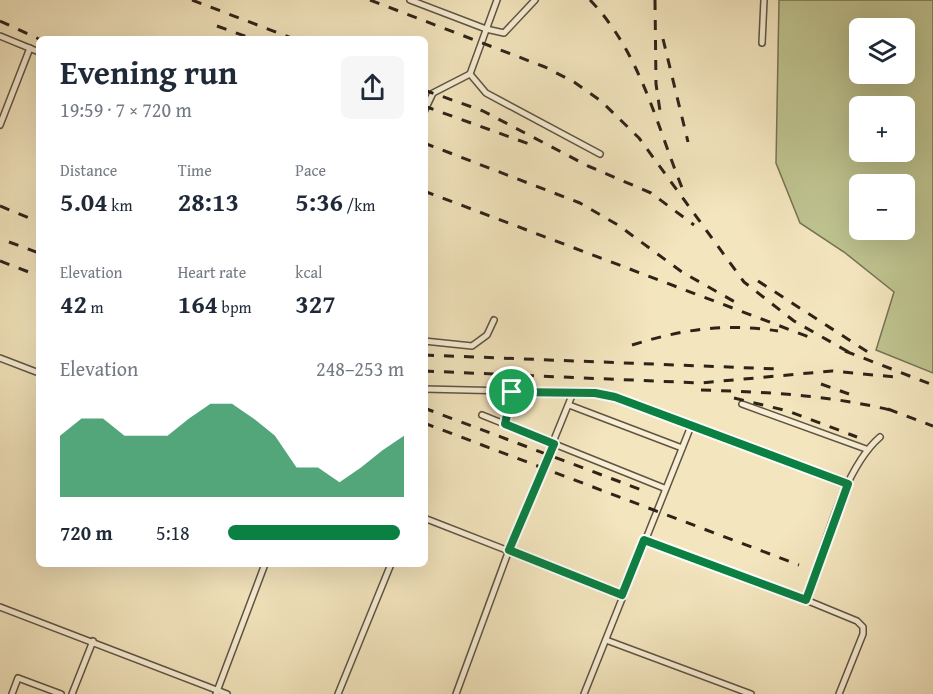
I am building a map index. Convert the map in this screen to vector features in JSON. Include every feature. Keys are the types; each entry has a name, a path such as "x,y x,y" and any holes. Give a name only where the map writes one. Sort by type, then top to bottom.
{"lane":[{"path":"410,0 486,29 504,33 535,0"},
{"path":"428,104 433,93 470,74 497,0"},
{"path":"762,43 764,0"},
{"path":"0,36 36,51"},
{"path":"0,125 30,48"},
{"path":"470,74 486,93 600,154"},
{"path":"428,341 472,346 487,335 494,320"},
{"path":"0,358 36,372"},
{"path":"428,389 595,393 615,397 848,484"},
{"path":"505,424 512,392"},
{"path":"456,694 509,550 573,393"},
{"path":"742,404 866,449"},
{"path":"569,405 682,448"},
{"path":"482,415 664,488"},
{"path":"584,694 664,488 691,426"},
{"path":"806,600 848,484 866,449 880,437"},
{"path":"428,520 622,595"},
{"path":"644,540 857,621 863,627 863,634 840,694"},
{"path":"216,692 264,567"},
{"path":"338,694 390,567"},
{"path":"0,606 93,641 216,692 227,694"},
{"path":"606,640 751,694"},
{"path":"72,694 93,641"},
{"path":"12,694 18,678 61,694"}],"green space":[{"path":"779,0 933,0 933,373 876,350 894,292 844,252 800,223 776,163"}],"railway":[{"path":"192,0 286,36"},
{"path":"370,0 545,67 574,82 601,101 639,138 744,282 794,321 852,354"},
{"path":"590,0 608,21 636,68 685,195"},
{"path":"655,0 656,84 660,111"},
{"path":"0,21 36,38"},
{"path":"217,26 245,36"},
{"path":"663,39 688,142"},
{"path":"428,91 483,111 588,166 651,193 694,225"},
{"path":"428,107 532,145"},
{"path":"428,145 580,203 618,225 682,272 735,302"},
{"path":"428,193 809,337"},
{"path":"0,206 36,221"},
{"path":"9,242 36,252"},
{"path":"0,261 36,275"},
{"path":"758,281 874,356"},
{"path":"632,345 704,329 740,328 778,331"},
{"path":"845,351 933,385"},
{"path":"428,355 778,369"},
{"path":"428,371 700,383 832,371 895,377"},
{"path":"821,384 849,394"},
{"path":"701,390 774,393 822,398 894,411"},
{"path":"734,398 788,411 857,437"},
{"path":"888,409 933,426"},
{"path":"428,410 647,492"},
{"path":"428,425 799,565"}],"route":[{"path":"512,392 595,393 615,397 848,484 806,600 644,540 622,595 509,550 554,444 505,424 512,392"}]}
